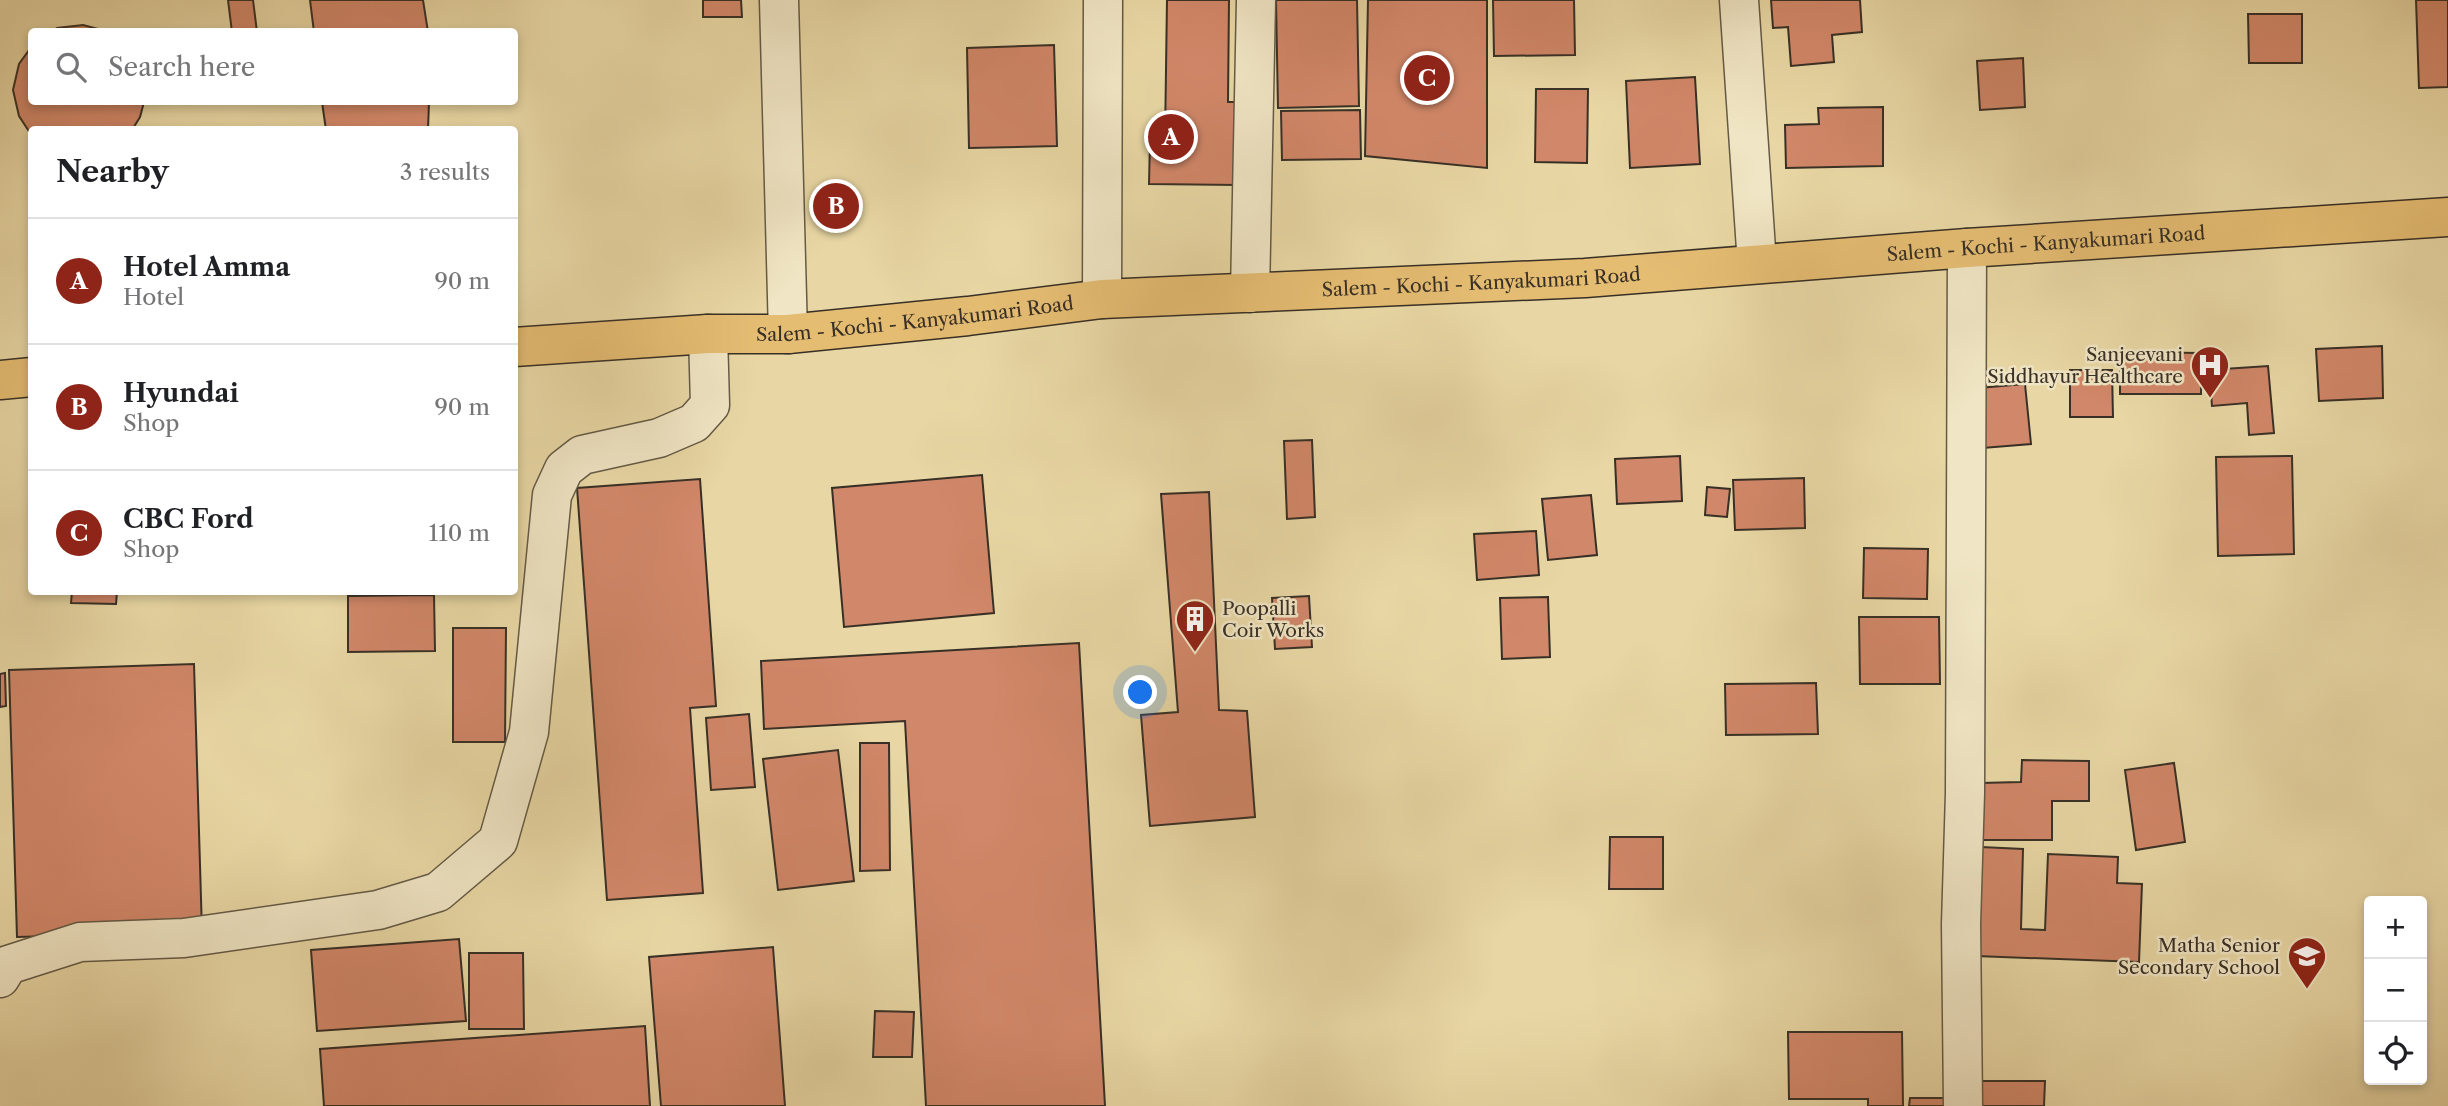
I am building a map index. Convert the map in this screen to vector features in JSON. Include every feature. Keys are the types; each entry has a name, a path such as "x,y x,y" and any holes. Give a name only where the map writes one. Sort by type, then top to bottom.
{"highway":[{"name":"Salem - Kochi - Kanyakumari Road","path":"518,347 708,334 788,334 1102,299 1584,278 1967,248 2448,217"},
{"path":"0,380 28,377"}],"street":[{"path":"779,0 788,334"},
{"path":"1102,299 1103,0"},
{"path":"1250,293 1256,0"},
{"path":"1739,0 1757,264"},
{"path":"1963,1106 1961,924 1965,793 1967,248"},
{"path":"0,978 8,965 80,942 184,938 378,910 438,892 498,841 529,732 552,495 564,469 582,455 659,438 694,423 710,405 708,334"}],"building":[{"path":"228,0 253,0 256,28 232,28"},
{"path":"310,0 423,0 427,28 314,28"},
{"path":"703,0 741,0 742,17 703,17"},
{"path":"1167,0 1229,0 1228,102 1237,102 1237,185 1149,184 1150,140 1165,140"},
{"path":"1276,0 1357,0 1359,106 1278,108"},
{"path":"1368,0 1487,0 1487,168 1365,156"},
{"path":"1493,0 1574,0 1575,55 1494,56"},
{"path":"1771,0 1860,0 1862,32 1832,35 1834,62 1791,66 1788,27 1773,28"},
{"path":"2416,0 2448,0 2448,87 2419,88"},
{"path":"2248,14 2302,14 2302,63 2249,63"},
{"path":"83,25 94,28 57,28"},
{"path":"1054,45 1057,146 969,148 967,48"},
{"path":"28,52 28,105 143,105 140,117 134,126 28,126 28,130 19,116 13,90 19,64"},
{"path":"2023,58 2025,107 1980,110 1977,61"},
{"path":"1695,77 1700,164 1630,168 1626,81"},
{"path":"1536,89 1588,89 1587,163 1535,162"},
{"path":"322,105 429,105 428,126 325,126"},
{"path":"1883,107 1883,166 1786,168 1785,125 1819,124 1818,108"},
{"path":"1360,110 1361,159 1282,160 1281,111"},
{"path":"2382,346 2383,398 2319,401 2316,349"},
{"path":"2120,352 2201,353 2201,394 2120,394"},
{"path":"2268,366 2274,433 2249,435 2247,403 2212,406 2209,370"},
{"path":"2070,370 2112,370 2113,417 2070,417"},
{"path":"2025,384 2031,444 1983,448 1978,388"},
{"path":"1312,440 1315,517 1287,519 1284,441"},
{"path":"1680,456 1682,501 1617,504 1615,459"},
{"path":"2292,456 2294,554 2218,556 2216,457"},
{"path":"982,475 994,613 844,627 832,488"},
{"path":"1804,478 1805,528 1735,530 1733,480"},
{"path":"700,479 716,706 690,708 703,893 607,900 577,488"},
{"path":"1707,487 1730,489 1727,517 1705,515"},
{"name":"Poopalli Coir Works","path":"1209,492 1219,710 1247,711 1255,817 1150,826 1141,715 1178,712 1161,494"},
{"path":"1591,495 1597,555 1548,560 1542,499"},
{"path":"1536,531 1539,575 1477,580 1474,534"},
{"path":"1864,548 1928,549 1927,599 1863,598"},
{"path":"72,595 117,595 116,604 71,603"},
{"path":"434,595 435,651 348,652 348,596"},
{"path":"1309,596 1312,647 1275,649 1272,598"},
{"path":"1548,597 1550,657 1502,659 1500,598"},
{"path":"1859,617 1939,617 1940,684 1860,684"},
{"path":"453,628 506,628 505,742 453,742"},
{"path":"1079,643 1105,1106 926,1106 905,721 764,729 761,661"},
{"path":"194,664 202,932 17,937 9,670"},
{"path":"5,673 6,706 0,707 0,674"},
{"path":"1816,683 1818,734 1726,735 1725,684"},
{"path":"749,714 755,787 711,790 706,718"},
{"path":"860,743 889,743 890,870 860,871"},
{"path":"838,750 854,881 778,890 763,759"},
{"path":"2022,760 2089,761 2089,801 2052,801 2052,840 1979,840 1980,783 2021,782"},
{"path":"2174,763 2185,842 2136,850 2125,770"},
{"path":"1610,837 1663,837 1663,889 1609,889"},
{"path":"1981,847 2023,849 2021,929 2045,930 2048,854 2118,857 2117,883 2142,884 2139,962 1976,956"},
{"path":"459,939 466,1021 317,1031 311,950"},
{"path":"773,947 785,1106 661,1106 649,957"},
{"path":"469,953 523,953 524,1029 469,1029"},
{"path":"875,1011 914,1012 912,1057 873,1057"},
{"path":"645,1026 650,1106 324,1106 320,1049"},
{"path":"1788,1032 1902,1032 1903,1106 1868,1106 1868,1099 1789,1099"},
{"path":"1981,1081 2045,1081 2044,1106 1980,1106"},
{"path":"1910,1098 1952,1098 1952,1106 1909,1106"}],"place":[{"name":"CBC Ford","path":"1427,78"},
{"name":"Hotel Amma","path":"1171,137"},
{"name":"Hyundai","path":"836,206"},
{"name":"Sanjeevani Siddhayur Healthcare","path":"2210,399"},
{"name":"Poopalli Coir Works","path":"1195,653"},
{"name":"Matha Senior Secondary School","path":"2307,990"}]}
